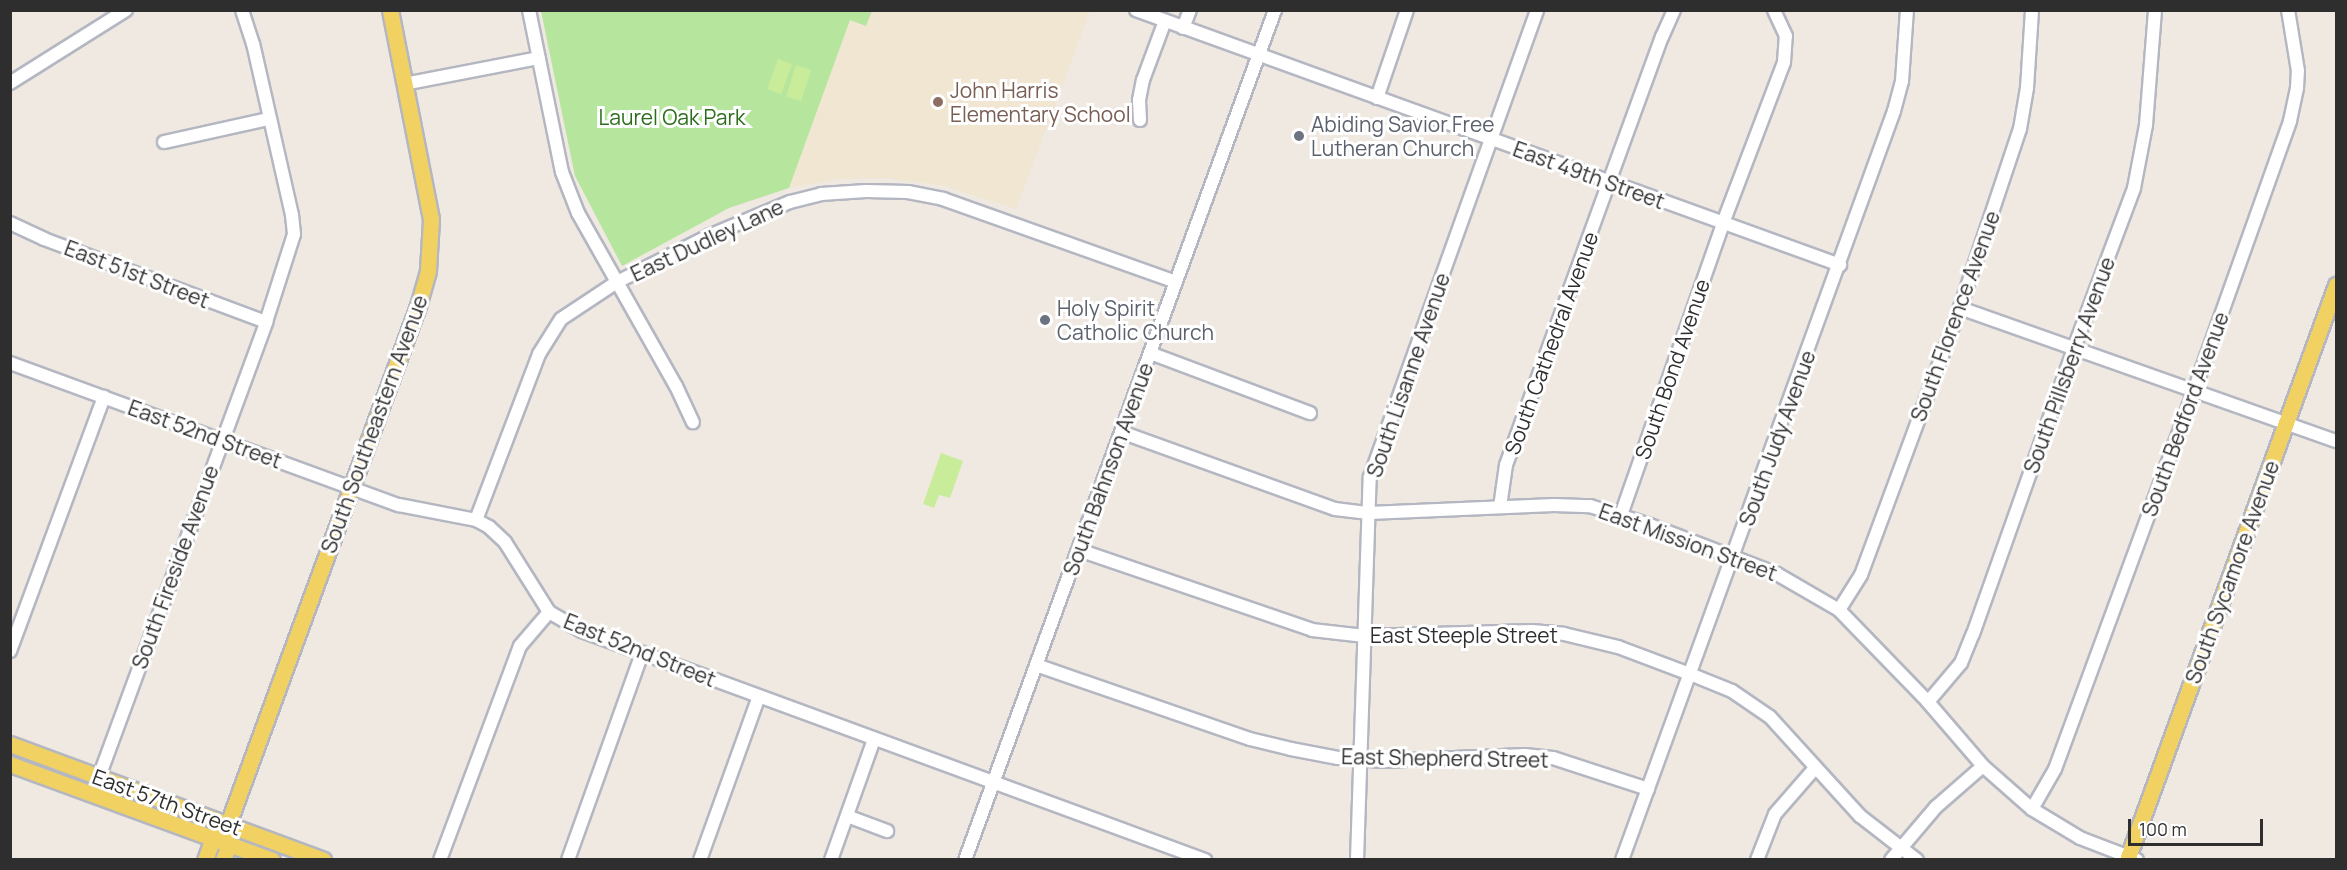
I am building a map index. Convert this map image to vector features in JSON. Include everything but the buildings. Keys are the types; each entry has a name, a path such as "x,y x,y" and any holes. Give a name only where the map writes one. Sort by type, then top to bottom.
{"main road":[{"name":"South Southeastern Avenue","path":"223,860 229,844 228,825 418,306 430,261 431,219 390,10"},
{"name":"South Sycamore Avenue","path":"2131,858 2337,285"},
{"name":"East 57th Street","path":"10,744 323,860"},
{"name":"East 57th Street","path":"10,764 272,860"},
{"name":"South Southeastern Avenue","path":"205,860 213,838 228,825"}],"street":[{"path":"10,83 126,10"},
{"name":"South Fireside Avenue","path":"99,777 266,322 294,234 292,215 248,23 242,10"},
{"path":"529,10 562,172 578,213 676,386 693,422"},
{"name":"East 49th Street","path":"1136,10 1840,265"},
{"path":"1183,28 1190,10"},
{"name":"South Bahnson Avenue","path":"965,860 1275,10"},
{"path":"1377,98 1407,10"},
{"name":"South Lisanne Avenue","path":"1357,860 1370,477 1537,10"},
{"name":"South Cathedral Avenue","path":"1500,507 1506,465 1662,37 1674,10"},
{"name":"South Bond Avenue","path":"1621,515 1723,223 1784,62 1786,36 1774,10"},
{"name":"South Judy Avenue","path":"1622,860 1840,265 1894,111 1902,81 1907,10"},
{"name":"South Florence Avenue","path":"1839,610 1861,575 1960,308 2020,129 2027,88 2032,10"},
{"name":"South Pillsberry Avenue","path":"1928,702 1961,663 1973,634 2073,348 2134,188 2146,125 2155,10"},
{"name":"South Bedford Avenue","path":"2032,809 2055,769 2194,391 2290,121 2298,71 2294,32 2288,10"},
{"path":"1140,120 1139,100 1143,80 1165,21"},
{"path":"404,84 539,58"},
{"path":"164,142 269,119"},
{"name":"East Dudley Lane","path":"476,520 544,343 567,313 617,282 763,212 821,194 866,190 908,192 943,199 1176,282"},
{"name":"East 51st Street","path":"10,223 44,239 266,322"},
{"path":"1960,308 2337,441"},
{"path":"1150,353 1310,413"},
{"name":"East 52nd Street","path":"10,363 421,511 476,520 489,527 505,542 549,612 582,631 1205,860"},
{"path":"10,651 104,397"},
{"name":"East Mission Street","path":"1121,432 1316,504 1370,513 1500,507 1590,506 1734,556 1802,586 1839,610 1928,702 1983,766 2032,809 2080,838 2131,858"},
{"name":"East Steeple Street","path":"1078,549 1295,626 1329,633 1365,636 1532,631 1564,634 1617,647 1690,674 1732,691 1753,703 1770,717 1860,816 1917,860"},
{"path":"440,860 520,646 549,612"},
{"path":"568,860 642,653"},
{"name":"East Shepherd Street","path":"1036,665 1250,739 1326,756 1384,760 1525,755 1581,766 1648,789"},
{"path":"700,860 759,696"},
{"path":"831,860 874,739"},
{"path":"1892,860 1900,847 1936,807 1983,766"},
{"path":"1757,860 1775,814 1815,768"},
{"path":"847,816 887,831"}],"shaded area":[{"name":"John Harris Elementary School","path":"872,10 1090,11 1016,209 945,186 885,178 839,179 789,188 850,20 866,26"}],"green space":[{"name":"Laurel Oak Park","path":"541,11 872,11 866,26 850,20 789,188 729,208 622,266 575,176"},
{"path":"778,59 792,64 781,94 767,89"},
{"path":"796,65 811,70 801,101 786,96"},
{"path":"941,453 963,461 950,498 939,495 934,508 923,504"}],"place":[{"name":"John Harris Elementary School","path":"938,102"},
{"name":"Abiding Savior Free Lutheran Church","path":"1299,136"},
{"name":"Holy Spirit Catholic Church","path":"1045,320"}]}
